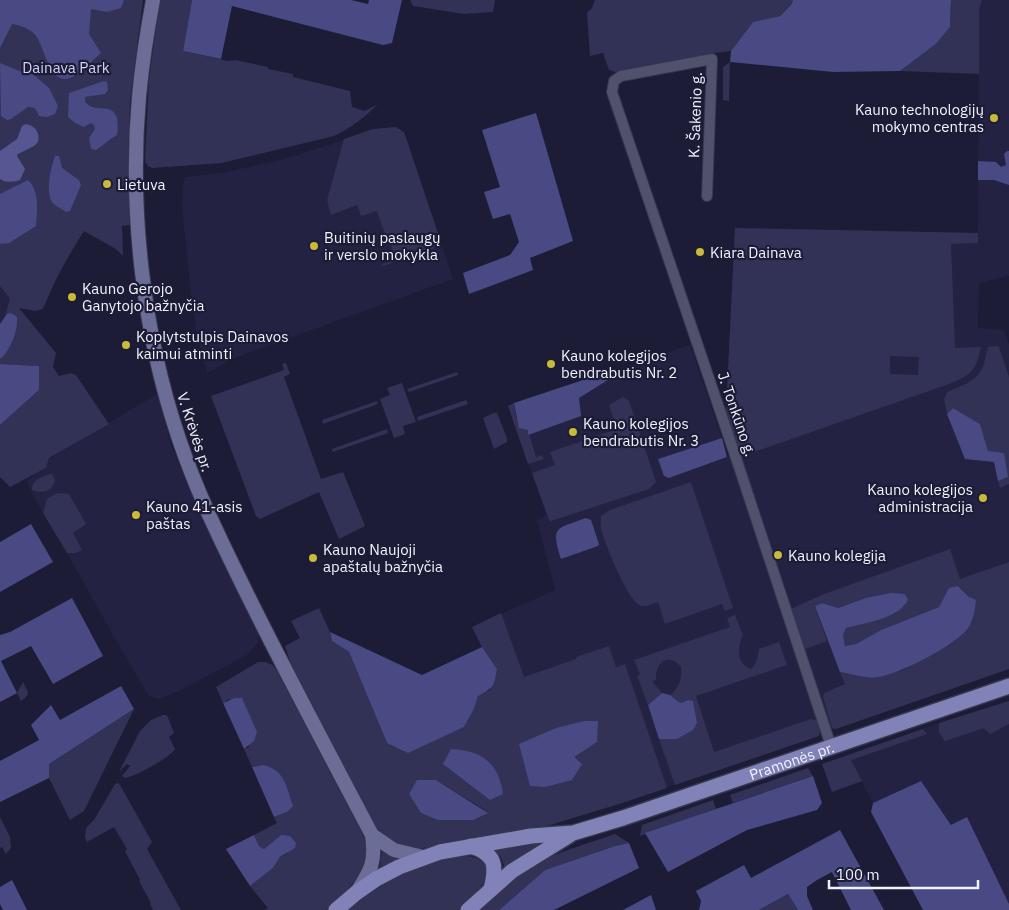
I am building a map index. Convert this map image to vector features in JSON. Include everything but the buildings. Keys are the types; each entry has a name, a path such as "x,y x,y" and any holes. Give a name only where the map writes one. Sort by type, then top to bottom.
{"main road":[{"name":"V. Krėvės pr.","path":"153,0 143,57 139,98 136,174 141,255 151,328 164,388 196,487 214,528 272,646 372,835 374,857 367,877 356,893"},
{"name":"Pramonės pr.","path":"336,910 356,893 400,867 423,857 440,852 531,836 573,833 1009,686"},
{"name":"Pramonės pr.","path":"468,910 512,871 573,833"},
{"name":"V. Krėvės pr.","path":"372,835 394,850 423,857"},
{"path":"471,846 489,855 494,864 495,875 491,890"}],"street":[{"name":"K. Šakenio g.","path":"612,92 614,80 621,76 712,59 707,196"},
{"name":"J. Tonkūno g.","path":"612,92 831,746"}],"shaded area":[{"name":"Kauno kolegija","path":"982,0 1009,0 1009,276 979,283 978,328 1004,330 1009,345 1009,669 619,804 497,669 482,647 472,627 555,590 537,520 547,515 508,406 690,345 722,438 658,459 669,478 739,453 726,411 735,228 978,233 979,10"},
{"path":"26,124 36,130 38,142 17,156 25,169 20,180 10,182 2,180 0,179 0,151 17,139 22,126"},
{"name":"Buitinių paslaugų ir verslo mokykla","path":"396,127 404,132 453,279 234,358 207,373 197,336 191,295 182,208 185,177 221,173 277,161 373,129"},
{"path":"0,286 10,299 0,352"},
{"path":"157,394 172,448 194,499 259,635 258,643 247,655 181,690 159,699 149,696 67,553 76,553 45,507 43,513 30,490 27,480 46,468 49,459"},
{"path":"1009,701 1009,904 967,818 951,825 921,781 873,803 848,755"}],"green space":[{"name":"Dainava Park","path":"0,0 143,0 130,101 128,164 130,225 122,226 123,256 116,249 84,231 62,269 43,309 35,311 19,308 56,353 53,367 59,376 71,373 76,375 109,424 49,458 46,468 10,487 0,477 0,425 39,390 39,366 0,364 11,313 5,316 10,299 0,286"},
{"path":"0,0 124,0 121,8 107,12 91,9 89,34 101,53 78,74 66,79 59,78 54,73 36,36 25,28 12,24 0,48"},
{"path":"160,0 192,0 183,51 228,61 236,60 268,67 268,69 293,74 293,77 350,91 352,107 365,111 378,104 346,130 334,136 222,163 152,168 145,161 149,79"},
{"path":"192,0 351,0 368,4 369,0 402,0 392,43 383,45 232,6 221,59 183,51"},
{"path":"410,0 495,0 493,12 464,14 413,6"},
{"path":"595,0 793,0 791,5 780,16 753,22 731,51 615,72 609,70 603,53 590,56 587,13 592,8"},
{"path":"793,0 951,0 950,27 936,44 900,71 833,72 730,62 731,51 753,22 780,16 791,5"},
{"path":"951,0 982,0 979,10 979,74 900,71 936,44 950,27"},
{"path":"730,62 729,101 723,100 723,67"},
{"path":"0,63 19,71 33,74 49,88 58,106 55,114 47,117 39,116 35,108 28,107 11,119 7,120 1,116"},
{"path":"104,81 107,82 108,90 105,94 85,97 85,102 91,107 113,111 117,118 117,135 96,150 91,149 89,138 95,129 94,125 91,123 84,127 68,117 69,93"},
{"path":"536,113 573,241 530,258 533,270 469,294 463,273 510,255 519,242 510,214 493,219 484,192 500,187 482,130"},
{"path":"396,127 404,132 439,236 438,242 433,249 383,266 382,264 397,259 377,211 361,216 357,205 331,215 327,200 344,139 373,129"},
{"path":"1009,151 1009,185 994,180 978,180 978,161 996,162 1001,167 1006,165 1004,154"},
{"path":"55,156 59,156 62,168 79,180 81,185 70,211 66,212 52,202 49,192 49,179"},
{"path":"28,180 36,195 36,226 9,243 1,244 0,194"},
{"path":"735,228 978,233 978,243 951,244 955,348 981,347 977,362 963,378 740,457 726,411","holes":["890,356 919,357 918,375 890,374"]},
{"path":"11,313 17,317 15,334 8,349 0,358 0,324 7,314"},
{"path":"988,347 999,347 1009,377 1009,484 1000,488 998,481 1008,477 988,451 980,424 953,408 947,414 944,399 947,392 968,383 980,372"},
{"path":"286,363 290,374 284,377 321,479 343,472 365,526 339,539 319,492 260,519 256,516 211,396 284,370 282,364"},
{"path":"0,364 39,366 39,390 0,425"},
{"path":"616,369 616,375 579,398 581,416 528,435 528,430 519,428 514,403"},
{"path":"457,372 458,375 409,392 407,389"},
{"path":"402,383 416,422 403,426 405,434 394,438 380,399 390,395 387,388"},
{"path":"623,397 629,401 656,482 649,489 551,521 549,520 532,473 555,465 550,452 617,429 609,405"},
{"path":"466,400 468,404 418,421 417,417"},
{"path":"377,401 378,404 323,424 322,420"},
{"path":"514,403 516,417 528,430 536,457 542,455 544,459 528,464 508,406"},
{"path":"953,408 980,424 988,451 1004,453 1008,477 998,481 994,462 965,459 947,414"},
{"path":"497,413 507,442 494,449 483,418"},
{"path":"387,429 388,433 333,452 332,449"},
{"path":"722,438 727,457 669,478 664,476 658,459"},
{"path":"52,474 55,480 52,487 43,492 32,490 35,481"},
{"path":"691,482 733,608 725,611 722,604 665,624 658,602 647,606 639,605 628,592 603,535 601,516 610,510"},
{"path":"57,493 69,494 86,524 73,533 82,550 76,553 67,553 43,513 47,499"},
{"path":"586,518 591,520 598,546 561,559 556,534 562,527"},
{"path":"31,524 53,562 0,592 0,542"},
{"path":"950,549 960,579 1009,562 1009,669 836,729 832,728 823,697 824,693 845,684 840,672 878,677 903,670 934,653 969,597 959,586 939,607 881,630 856,644 845,646 843,635 846,628 897,613 866,598 838,608 822,603 815,606 827,641 805,649 791,609 824,594"},
{"path":"958,586 969,597 976,600 974,613 972,621 965,632 948,645 924,659 889,675 869,677 840,672 815,606 822,603 838,608 866,598 891,593 905,594 908,600 896,612 880,619 846,628 843,635 845,646 856,644 881,630 939,607 949,588"},
{"path":"72,598 103,656 53,684 31,646 1,661 17,693 0,702 0,635 10,632"},
{"path":"319,608 332,641 349,652 387,743 464,727 474,709 478,695 490,690 497,669 482,647 472,627 501,613 524,677 609,646 616,667 625,664 667,788 537,829 417,849 405,848 395,844 377,829 291,664 285,646 300,638 291,621","holes":["417,780 436,780 488,812"]},
{"path":"735,615 743,635 739,655 746,667 751,669 753,667 758,657 759,649 779,642 787,665 696,696 714,752 811,719 818,721 819,736 675,785 659,739 677,739 688,700 681,703 677,702 670,695 680,682 681,667 672,660 664,661 660,664 656,680 652,681 662,693 648,705 637,676 640,675 634,660 730,627 727,618"},
{"path":"330,632 422,675 482,647 497,669 495,679 487,691 478,696 474,709 464,727 408,753 387,743 349,652 332,641"},
{"path":"258,662 268,663 276,669 364,837 366,860 362,869 350,886 326,910 265,910 268,908 250,886 273,868 280,857 287,854 281,835 264,849 259,846 254,835 277,823 274,817 287,812 263,765 252,767 244,749 249,747 229,699 223,703 216,687"},
{"path":"23,682 28,692 27,696 21,701 17,693"},
{"path":"121,686 134,709 49,764 49,778 0,802 0,761 39,740 31,725 51,705 60,720"},
{"path":"662,693 670,695 681,703 688,700 693,701 697,723 693,730 677,739 659,739 648,705"},
{"path":"235,698 242,698 257,732 254,741 244,749 223,703"},
{"path":"1009,701 1009,724 990,734 984,728 945,741 939,733 939,723"},
{"path":"134,709 84,811 70,820 49,778 49,764"},
{"path":"167,715 174,733 169,737 175,749 152,766 125,778 122,776 130,766 127,764 119,772 140,731 151,720"},
{"path":"584,721 598,721 597,742 574,757 582,764 572,780 545,787 530,786 519,744 556,728"},
{"path":"923,729 927,734 851,760 862,781 832,792 822,764"},
{"path":"451,749 471,752 487,760 497,774 503,794 490,800 443,764"},
{"path":"263,765 276,771 284,780 293,806 287,812 274,817 252,767"},
{"path":"808,768 813,776 733,803 730,795"},
{"path":"813,776 822,803 817,810 747,830 668,872 645,833"},
{"path":"417,780 436,780 488,813 473,820 438,820 421,813 409,794"},
{"path":"921,781 951,825 967,817 1009,904 1009,910 923,910 871,812 873,803"},
{"path":"118,783 152,842 147,849 181,910 153,910 125,851 127,849 114,827 87,842 85,837 86,828 94,820 115,784"},
{"path":"713,800 716,809 640,836 642,825"},
{"path":"0,817 10,837 11,848 6,854 2,847 0,848"},
{"path":"840,830 884,910 851,910 832,872 807,887 807,896 813,910 798,910 788,894 759,910 699,910 701,901 696,891 744,865 751,878"},
{"path":"615,834 629,843 545,870 499,910 479,910 509,882 539,862"},
{"path":"254,835 259,846 264,849 281,835 290,836 296,843 295,848 280,857 273,868 250,886 226,849"},
{"path":"548,841 517,858 505,868 501,857 495,850"},
{"path":"629,843 639,868 554,910 499,910 545,870"},
{"path":"382,849 401,858 401,860 380,868"},
{"path":"461,855 476,858 484,863 487,870 486,878 481,886 458,910 346,910 373,891 414,869"},
{"path":"12,880 27,910 3,910 0,904 0,887"},
{"path":"788,894 798,910 759,910"},
{"path":"651,895 656,910 623,910"}],"place":[{"name":"Kauno technologijų mokymo centras","path":"994,118"},
{"name":"Lietuva","path":"107,184"},
{"name":"Buitinių paslaugų ir verslo mokykla","path":"314,246"},
{"name":"Kiara Dainava","path":"700,252"},
{"name":"Kauno Gerojo Ganytojo bažnyčia","path":"72,297"},
{"name":"Koplytstulpis Dainavos kaimui atminti","path":"126,345"},
{"name":"Kauno kolegijos bendrabutis Nr. 2","path":"551,364"},
{"name":"Kauno kolegijos bendrabutis Nr. 3","path":"573,432"},
{"name":"Kauno kolegijos administracija","path":"983,498"},
{"name":"Kauno 41-asis paštas","path":"136,515"},
{"name":"Kauno kolegija","path":"778,555"},
{"name":"Kauno Naujoji apaštalų bažnyčia","path":"313,558"}]}
